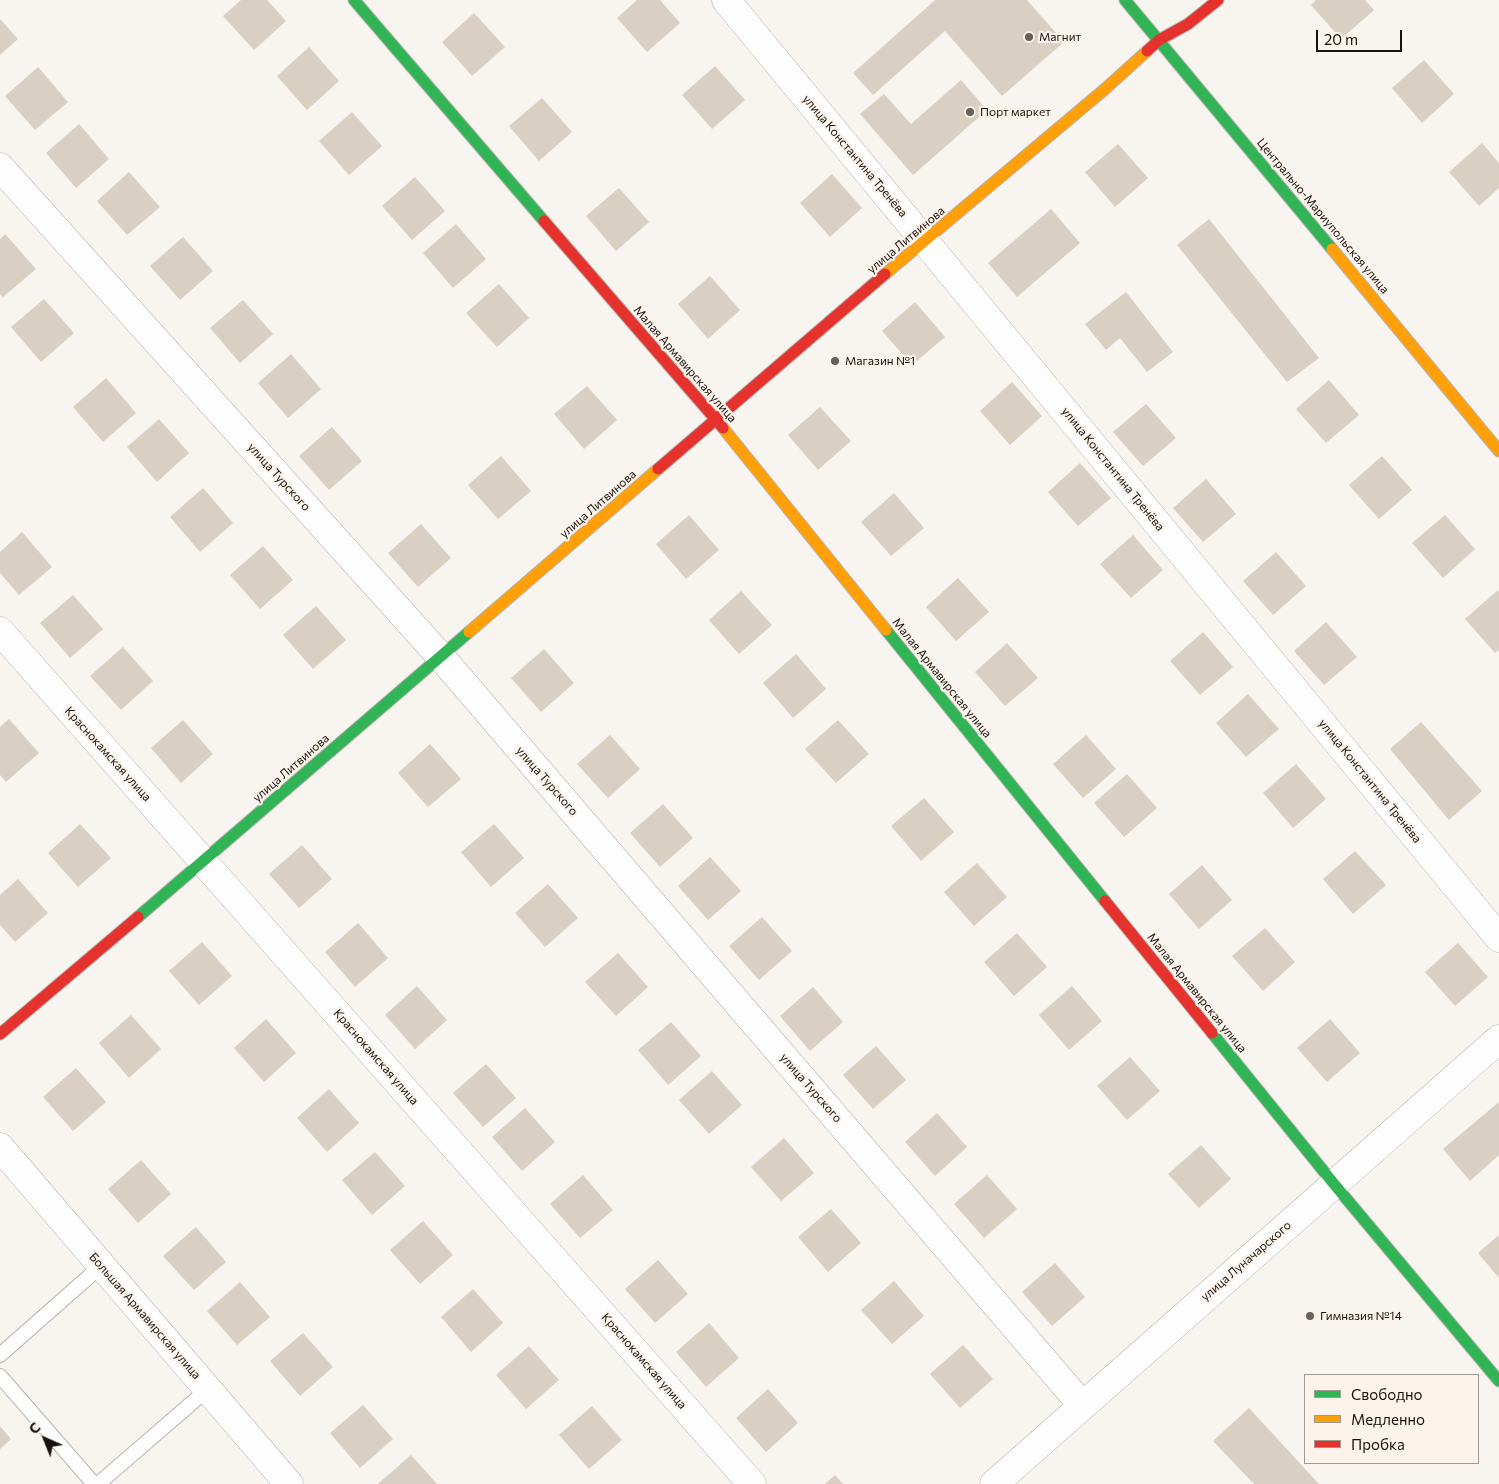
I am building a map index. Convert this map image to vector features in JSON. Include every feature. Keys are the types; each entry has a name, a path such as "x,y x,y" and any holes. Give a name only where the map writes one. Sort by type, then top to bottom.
{"street":[{"name":"Малая Армавирская улица","path":"354,0 716,420 1334,1184 1499,1381"},
{"name":"улица Константина Тренёва","path":"726,0 1499,938"},
{"name":"Центрально-Мариупольская улица","path":"1125,0 1499,451"},
{"name":"улица Литвинова","path":"0,1034 204,861 817,332 926,242 1159,40 1188,24 1218,0"},
{"name":"улица Турского","path":"0,167 441,657 1082,1405"},
{"name":"Краснокамская улица","path":"0,631 752,1484"},
{"name":"улица Луначарского","path":"994,1484 1499,1039"},
{"name":"Большая Армавирская улица","path":"0,1147 289,1484"}],"lane":[{"path":"0,1355 101,1266"},
{"path":"0,1376 96,1484 208,1389"}],"building":[{"path":"241,0 267,0 286,21 254,50 223,16"},
{"path":"637,0 660,0 680,23 647,52 617,18"},
{"path":"935,0 1027,0 1064,42 1002,96 945,31 873,95 853,73"},
{"path":"1316,0 1365,0 1374,10 1341,39 1311,5"},
{"path":"474,13 505,47 472,76 442,42"},
{"path":"0,19 18,39 0,55"},
{"path":"309,47 339,81 307,110 277,76"},
{"path":"1424,60 1454,94 1422,123 1392,88"},
{"path":"715,66 745,100 712,129 682,95"},
{"path":"38,67 68,102 35,130 5,96"},
{"path":"961,80 987,110 913,175 860,114 884,94 911,124"},
{"path":"542,98 572,132 539,161 509,126"},
{"path":"352,112 382,146 349,175 319,141"},
{"path":"79,124 109,159 76,188 46,153"},
{"path":"1482,143 1499,163 1499,188 1479,206 1449,172"},
{"path":"1118,144 1148,178 1115,207 1085,172"},
{"path":"129,172 160,207 127,235 97,201"},
{"path":"832,174 862,208 830,237 800,203"},
{"path":"415,177 445,211 412,240 382,206"},
{"path":"619,188 649,222 616,251 586,216"},
{"path":"1051,209 1080,243 1017,297 988,263"},
{"path":"1209,219 1319,358 1287,382 1177,245"},
{"path":"456,224 486,259 453,288 423,253"},
{"path":"5,234 36,269 3,297 0,294 0,239"},
{"path":"183,237 213,271 180,300 150,266"},
{"path":"710,276 740,310 708,339 678,304"},
{"path":"499,284 529,318 497,347 466,313"},
{"path":"1126,292 1173,352 1147,372 1120,338 1106,350 1085,324"},
{"path":"44,299 74,333 41,362 11,327"},
{"path":"243,300 273,334 240,363 210,328"},
{"path":"915,302 945,337 912,365 882,331"},
{"path":"291,354 321,389 288,418 258,383"},
{"path":"106,378 136,413 103,442 73,407"},
{"path":"1329,380 1359,415 1326,443 1296,409"},
{"path":"1012,382 1042,416 1010,445 980,411"},
{"path":"587,386 617,420 584,449 554,414"},
{"path":"1146,404 1176,438 1143,466 1113,432"},
{"path":"820,407 851,441 818,470 788,435"},
{"path":"159,419 189,453 157,482 127,447"},
{"path":"332,427 362,461 329,490 299,456"},
{"path":"501,456 531,491 498,519 468,485"},
{"path":"1382,456 1412,490 1379,519 1349,485"},
{"path":"1080,463 1111,498 1078,526 1048,492"},
{"path":"1206,479 1236,514 1203,542 1173,508"},
{"path":"203,488 233,523 200,552 170,517"},
{"path":"894,493 924,528 891,556 861,522"},
{"path":"689,515 719,550 686,579 656,544"},
{"path":"1445,515 1475,549 1443,578 1412,543"},
{"path":"421,524 451,558 418,587 388,553"},
{"path":"22,532 52,567 19,595 0,573 0,552"},
{"path":"1133,535 1163,570 1131,598 1100,564"},
{"path":"263,546 293,580 260,609 230,575"},
{"path":"1276,552 1306,586 1273,615 1243,581"},
{"path":"958,578 989,612 956,641 926,607"},
{"path":"1498,590 1499,650 1495,653 1465,619"},
{"path":"741,591 772,625 739,654 709,620"},
{"path":"73,595 103,629 70,658 40,623"},
{"path":"316,606 346,640 313,669 283,635"},
{"path":"1326,622 1357,657 1324,685 1294,651"},
{"path":"1203,632 1233,667 1200,695 1170,661"},
{"path":"1007,643 1038,678 1005,706 975,672"},
{"path":"123,647 153,681 121,710 90,676"},
{"path":"544,649 574,683 541,712 511,678"},
{"path":"796,654 826,689 793,718 763,683"},
{"path":"1248,694 1279,729 1246,757 1216,723"},
{"path":"9,719 39,753 6,782 0,775 0,727"},
{"path":"183,720 213,754 181,783 151,748"},
{"path":"838,720 869,754 836,783 805,749"},
{"path":"1421,722 1482,791 1449,820 1390,749"},
{"path":"610,735 640,769 608,798 577,764"},
{"path":"1086,735 1116,769 1083,798 1053,764"},
{"path":"430,744 461,779 428,807 398,773"},
{"path":"1296,764 1326,799 1293,828 1263,793"},
{"path":"1127,774 1157,808 1124,837 1094,803"},
{"path":"924,798 954,832 921,861 891,826"},
{"path":"663,804 693,838 660,867 630,833"},
{"path":"80,824 111,858 78,887 48,853"},
{"path":"494,824 524,858 491,887 461,852"},
{"path":"302,845 332,879 299,908 269,874"},
{"path":"1355,851 1386,885 1353,914 1323,879"},
{"path":"710,857 741,891 708,920 678,886"},
{"path":"977,863 1007,897 974,926 944,892"},
{"path":"1202,865 1232,900 1199,929 1169,894"},
{"path":"18,879 48,913 15,942 0,925 0,895"},
{"path":"548,884 578,918 545,947 515,913"},
{"path":"762,917 792,951 759,980 729,946"},
{"path":"358,923 388,958 355,987 325,952"},
{"path":"1265,928 1295,962 1263,991 1232,956"},
{"path":"1017,933 1047,967 1014,996 984,962"},
{"path":"202,942 232,976 199,1005 169,971"},
{"path":"1458,943 1488,977 1455,1006 1425,972"},
{"path":"618,953 648,987 616,1016 585,982"},
{"path":"417,986 447,1020 415,1049 385,1015"},
{"path":"1072,986 1102,1021 1069,1050 1039,1015"},
{"path":"813,987 843,1022 810,1051 780,1016"},
{"path":"131,1015 161,1049 129,1078 99,1043"},
{"path":"266,1019 296,1053 264,1082 234,1048"},
{"path":"1330,1019 1360,1053 1327,1082 1297,1048"},
{"path":"671,1022 701,1056 668,1085 638,1050"},
{"path":"876,1046 906,1080 873,1109 843,1075"},
{"path":"1130,1057 1160,1091 1127,1120 1097,1086"},
{"path":"486,1064 516,1098 483,1127 453,1093"},
{"path":"76,1068 106,1102 73,1131 43,1097"},
{"path":"712,1071 742,1105 709,1134 679,1100"},
{"path":"329,1089 359,1123 327,1152 297,1118"},
{"path":"1499,1102 1499,1155 1470,1181 1443,1149"},
{"path":"525,1108 555,1142 522,1171 492,1137"},
{"path":"937,1113 967,1147 935,1176 905,1142"},
{"path":"784,1138 814,1173 781,1201 751,1167"},
{"path":"1201,1145 1231,1179 1199,1208 1168,1174"},
{"path":"375,1152 405,1186 372,1215 342,1180"},
{"path":"141,1160 171,1194 138,1223 108,1189"},
{"path":"583,1175 613,1210 580,1238 550,1204"},
{"path":"987,1175 1017,1209 984,1238 954,1204"},
{"path":"831,1209 861,1243 828,1272 798,1237"},
{"path":"423,1221 453,1255 420,1284 390,1250"},
{"path":"196,1227 226,1262 194,1290 163,1256"},
{"path":"1499,1235 1499,1278 1478,1253"},
{"path":"658,1260 688,1294 655,1323 625,1289"},
{"path":"1055,1263 1085,1297 1052,1326 1022,1292"},
{"path":"894,1281 924,1316 892,1344 861,1310"},
{"path":"240,1282 270,1317 237,1345 207,1311"},
{"path":"473,1289 503,1323 471,1352 441,1317"},
{"path":"709,1323 739,1358 706,1387 676,1352"},
{"path":"303,1333 333,1367 300,1396 270,1361"},
{"path":"963,1345 993,1379 960,1408 930,1374"},
{"path":"529,1346 559,1380 526,1409 496,1375"},
{"path":"768,1389 798,1423 766,1452 736,1418"},
{"path":"363,1405 393,1439 360,1468 330,1433"},
{"path":"592,1406 622,1440 589,1469 559,1435"},
{"path":"1249,1408 1319,1484 1254,1484 1213,1441"},
{"path":"0,1426 11,1439 0,1449"},
{"path":"411,1455 437,1484 378,1484"},
{"path":"835,1475 843,1484 825,1484"}],"traffic: fast":[{"path":"354,0 544,221"},
{"path":"1125,0 1332,249"},
{"path":"886,630 1105,901"},
{"path":"138,917 469,632"},
{"path":"1212,1033 1334,1184 1499,1381"}],"traffic: slow":[{"path":"885,274 1105,89 1147,51"},
{"path":"1332,249 1499,451"},
{"path":"723,428 886,630"},
{"path":"469,632 658,469"}],"traffic: jam":[{"path":"1147,51 1159,40 1188,24 1218,0"},
{"path":"544,221 723,428"},
{"path":"658,469 885,274"},
{"path":"1105,901 1212,1033"},
{"path":"0,1034 138,917"}],"place":[{"name":"Магнит","path":"1029,37"},
{"name":"Порт маркет","path":"970,112"},
{"name":"Магазин №1","path":"835,361"},
{"name":"Гимназия №14","path":"1310,1316"}]}
